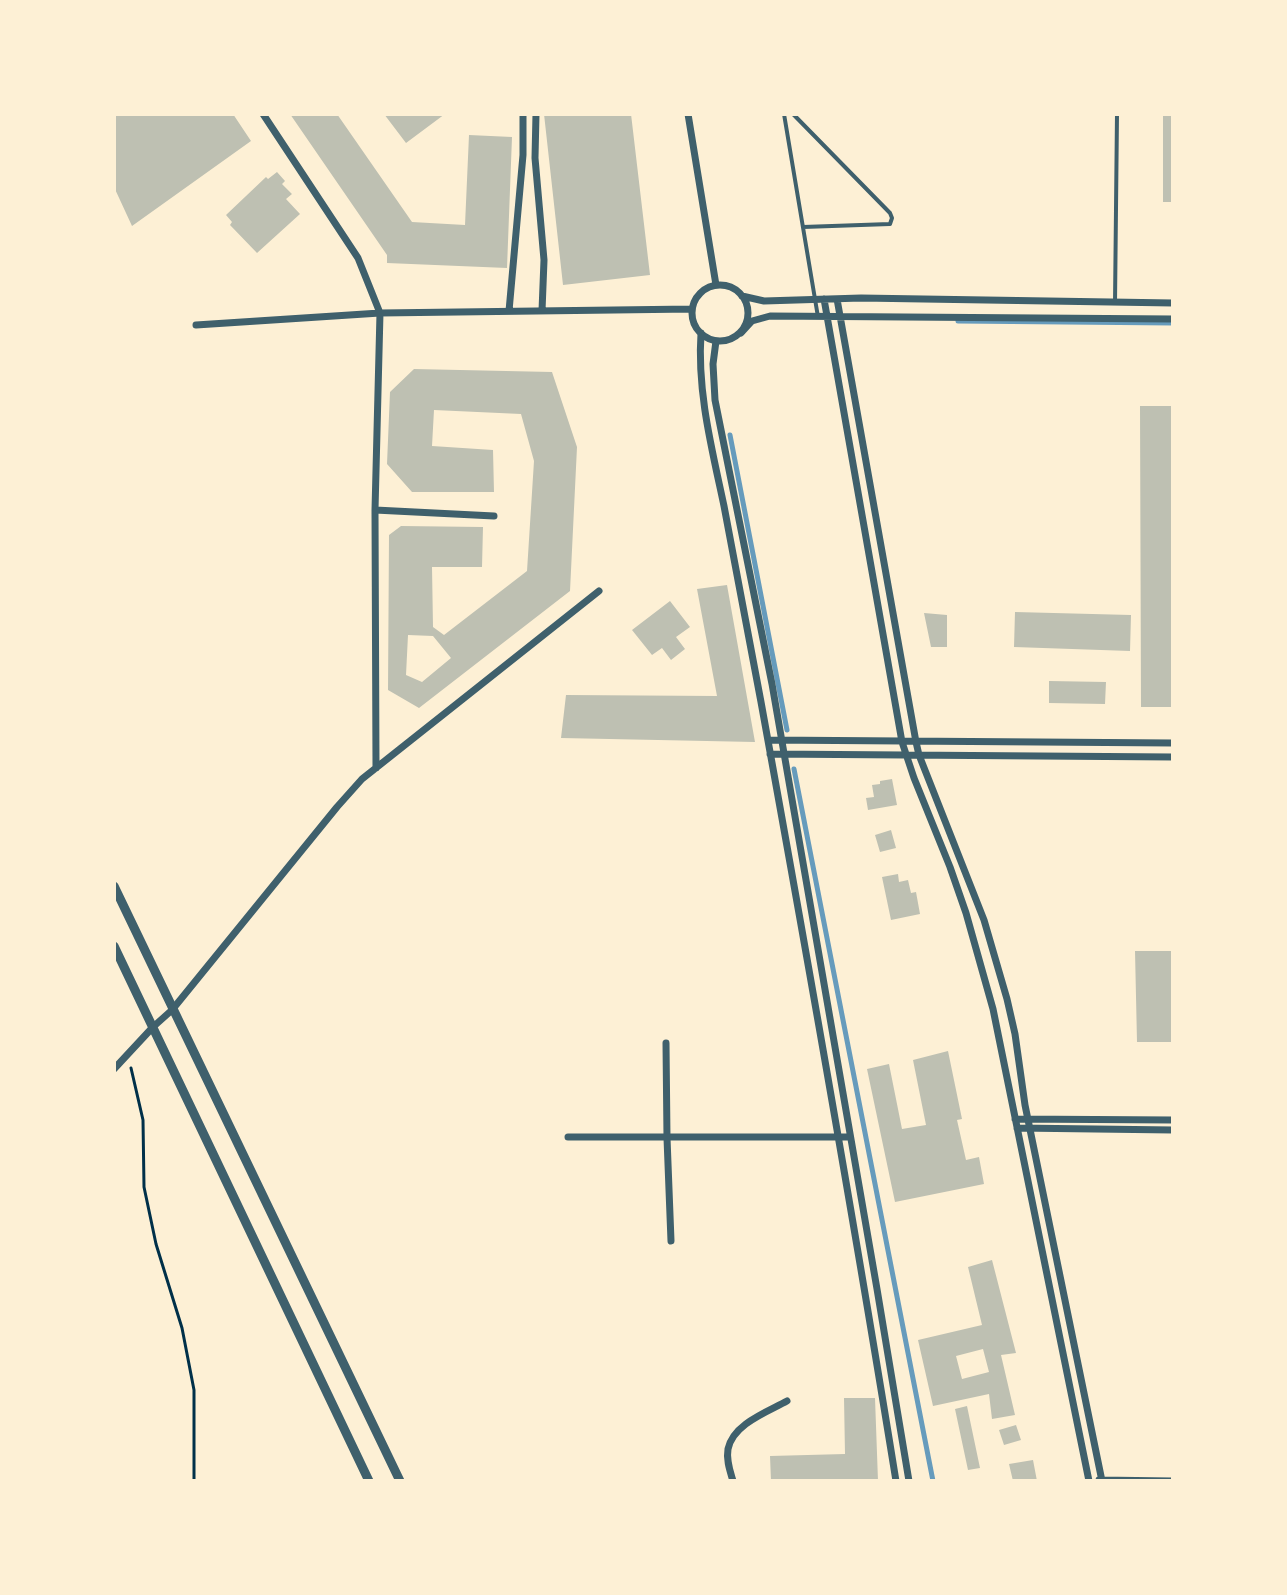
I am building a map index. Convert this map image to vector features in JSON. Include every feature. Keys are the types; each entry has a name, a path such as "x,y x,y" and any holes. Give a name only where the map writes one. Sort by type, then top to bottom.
{"street":[{"path":"263,114 358,258 380,313 375,510 376,768"},
{"path":"509,311 523,155 523,114"},
{"path":"536,114 535,158 544,260 542,311"},
{"path":"688,114 716,285"},
{"path":"741,333 748,317 742,296 733,288 716,285 699,293 692,309 695,326 716,341 733,338 741,333 752,321 765,316 1173,319"},
{"path":"742,296 764,301 1173,303"},
{"path":"819,299 902,742 975,942 998,1034 1089,1480 1173,1481"},
{"path":"837,299 916,742 998,964 1015,1034 1028,1119 1102,1480"},
{"path":"1154,302 1156,319"},
{"path":"196,325 380,313 692,309"},
{"path":"701,333 703,402 768,740 896,1481"},
{"path":"716,341 713,364 715,400 772,684 909,1481"},
{"path":"375,510 494,516"},
{"path":"114,1069 172,1010 362,779 599,591"},
{"path":"768,740 1173,743"},
{"path":"770,754 1173,757"},
{"path":"114,886 400,1481"},
{"path":"114,946 369,1481"},
{"path":"666,1043 671,1241"},
{"path":"1015,1119 1173,1120"},
{"path":"1017,1128 1173,1130"},
{"path":"568,1137 850,1137"},
{"path":"733,1481 728,1448 734,1435 787,1401"}],"lane":[{"path":"784,114 819,299"},
{"path":"793,114 892,218 890,224 803,227"},
{"path":"1115,303 1117,114"}],"path":[{"path":"128,1054 143,1120 144,1187 156,1244 182,1328 194,1390 194,1481"}],"building":[{"path":"114,114 233,114 251,141 132,226 114,187"},
{"path":"290,114 337,114 412,222 465,225 469,135 512,137 507,268 387,263 387,255"},
{"path":"384,114 445,114 406,143"},
{"path":"544,114 631,114 650,275 563,285"},
{"path":"1163,114 1173,114 1173,202 1163,202"},
{"path":"277,172 285,181 282,184 292,194 286,199 300,214 257,253 230,225 232,222 226,215 266,177 268,179"},
{"path":"414,369 552,372 577,447 570,591 419,708 388,690 389,535 401,526 483,527 482,567 432,567 433,627 444,635 527,571 534,461 521,414 434,410 432,446 493,450 494,492 412,492 387,464 390,392","holes":["408,635 433,636 451,658 422,682 406,675"]},
{"path":"1140,406 1173,406 1173,707 1141,707"},
{"path":"727,585 755,742 561,738 566,695 717,696 697,589"},
{"path":"670,601 690,627 676,637 685,649 671,660 662,648 652,655 632,630"},
{"path":"1015,612 1131,615 1130,651 1014,647"},
{"path":"924,613 947,615 947,647 931,647"},
{"path":"1049,681 1106,682 1105,704 1049,703"},
{"path":"892,779 897,805 868,810 866,798 874,797 872,785"},
{"path":"891,830 896,848 880,852 875,835"},
{"path":"898,874 899,882 908,880 911,893 916,892 920,914 891,920 882,877"},
{"path":"1135,951 1173,951 1173,1042 1137,1042"},
{"path":"948,1051 962,1119 957,1120 966,1160 979,1157 984,1184 895,1202 867,1069 889,1064 902,1129 926,1125 913,1060"},
{"path":"992,1260 1016,1353 1001,1355 1015,1415 992,1419 989,1394 933,1406 918,1340 982,1325 968,1267","holes":["983,1349 989,1372 962,1379 956,1356"]},
{"path":"844,1398 875,1398 878,1481 771,1481 770,1456 845,1454"},
{"path":"967,1406 980,1468 968,1470 955,1409"},
{"path":"1016,1425 1021,1440 1004,1445 999,1430"},
{"path":"1033,1460 1037,1481 1013,1481 1009,1464"}],"waterway":[{"path":"958,321 1173,323"},
{"path":"730,435 787,730"},
{"path":"794,769 933,1481"}]}
